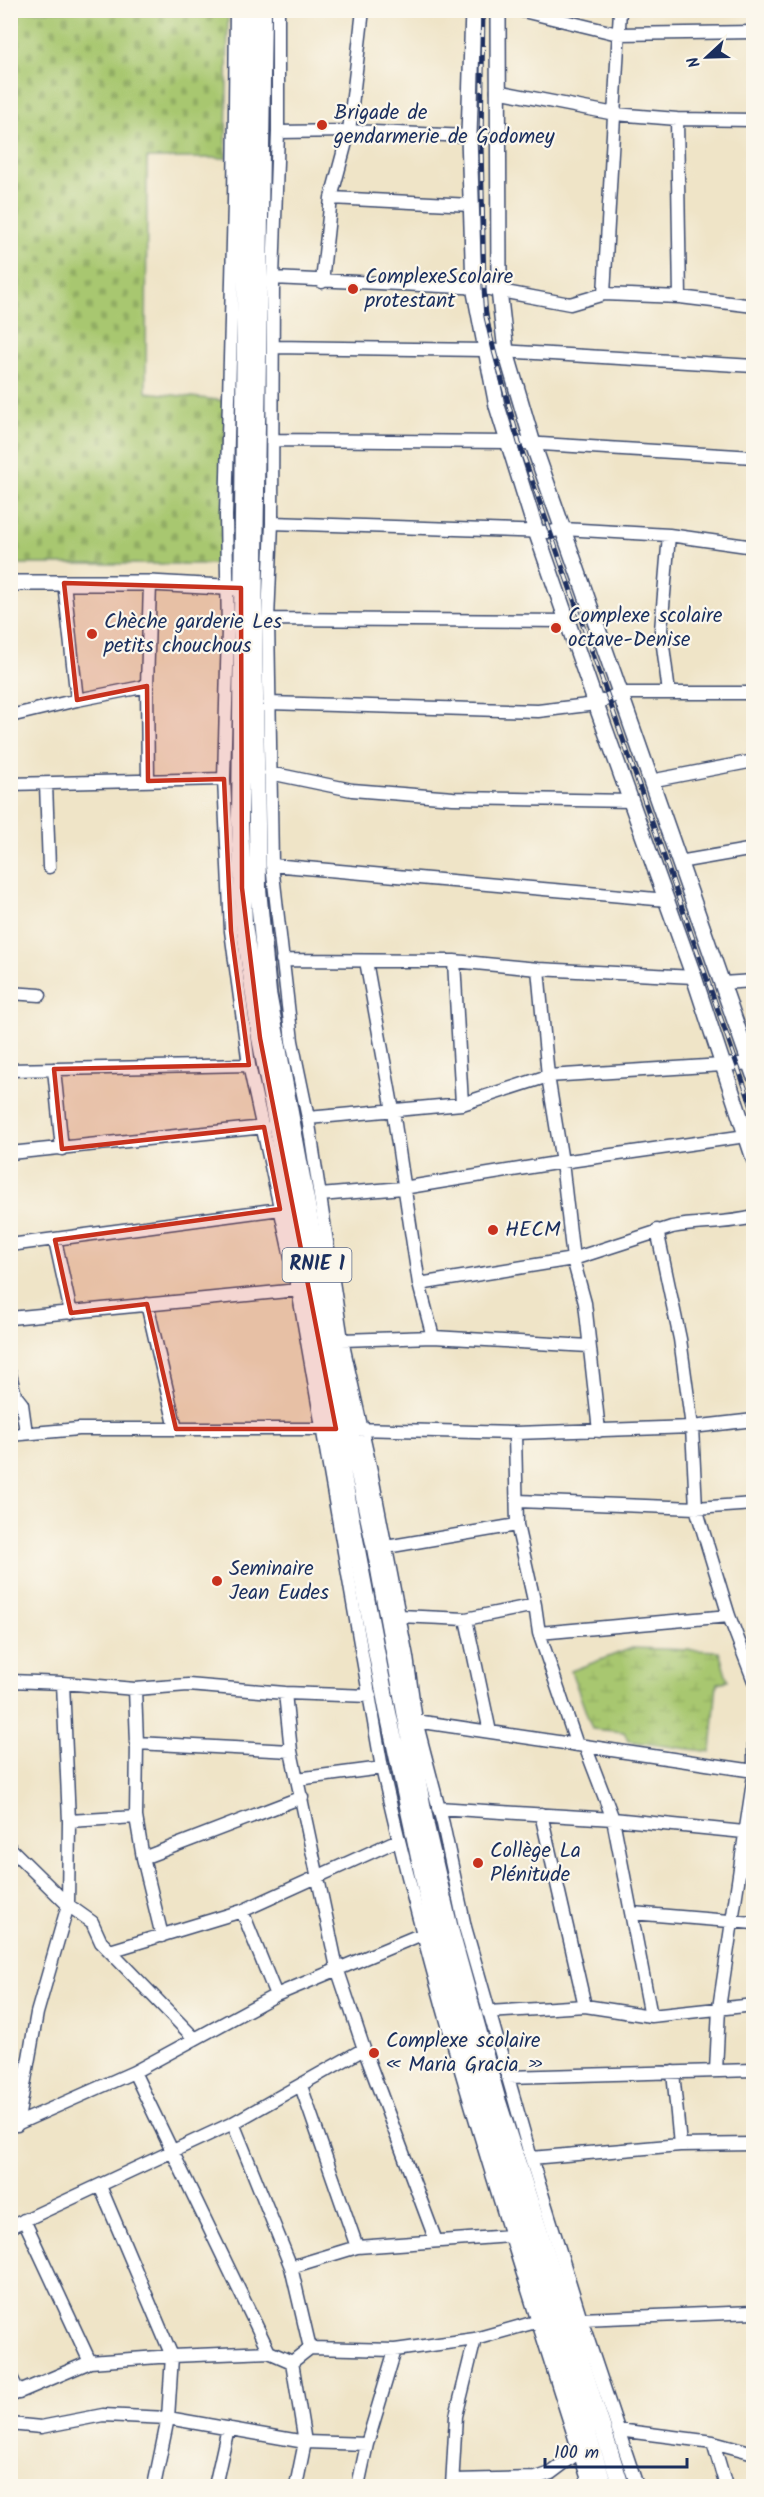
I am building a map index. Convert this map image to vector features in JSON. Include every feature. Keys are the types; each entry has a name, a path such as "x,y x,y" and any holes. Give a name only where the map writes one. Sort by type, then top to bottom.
{"highway":[{"name":"RNIE 1","path":"248,10 234,587 240,820 247,955 262,1050 342,1429 377,1558 426,1826 450,1929 508,2133 621,2487"},
{"name":"RNIE 1","path":"263,10 255,630 258,889 264,963 274,1036 392,1730 435,1932 503,2168 604,2487"}],"main road":[{"path":"473,10 469,136 474,287 497,406 536,531 694,977 753,1159"},
{"path":"498,10 499,290 506,352 533,444 752,1067"},
{"path":"10,583 234,587"}],"street":[{"path":"236,10 234,202 226,504 234,587 224,779 231,931 249,1065 298,1290 342,1429 386,1547 416,1721 465,1927 488,2012 581,2319 637,2487"},
{"path":"278,10 278,132 273,278 272,524 268,619 272,865 292,1041 308,1118 342,1340 342,1429 370,1696 382,1768 422,1934 510,2236 590,2487"},
{"path":"322,282 331,198 349,131 363,10"},
{"path":"519,10 618,34 753,32"},
{"path":"604,294 620,10"},
{"path":"497,91 615,114 677,119 753,120"},
{"path":"677,119 680,297"},
{"path":"278,132 349,131 469,136"},
{"path":"331,198 471,205"},
{"path":"273,278 322,282 474,287 570,304 604,294 680,297 753,306"},
{"path":"273,347 485,350 753,366"},
{"path":"273,440 508,442 753,457"},
{"path":"272,524 536,531 563,529 669,536 753,547"},
{"path":"669,536 661,630 669,693"},
{"path":"64,583 77,700"},
{"path":"148,781 147,686 150,584"},
{"path":"268,619 569,621"},
{"path":"11,716 147,686"},
{"path":"269,703 517,711 596,704 620,693 753,693"},
{"path":"650,781 753,761"},
{"path":"270,773 363,791 453,798 632,801"},
{"path":"10,784 224,779"},
{"path":"46,784 49,867"},
{"path":"679,862 753,849"},
{"path":"272,865 667,900"},
{"path":"282,960 454,961 538,969 694,977"},
{"path":"366,961 393,1111 419,1284 433,1337"},
{"path":"454,961 462,1104"},
{"path":"538,969 548,1076 562,1162 573,1259 585,1303 599,1431"},
{"path":"722,983 753,981"},
{"path":"10,993 40,994"},
{"path":"10,1070 249,1065"},
{"path":"308,1118 462,1104 548,1076 722,1065 752,1067"},
{"path":"54,1069 62,1149"},
{"path":"10,1153 264,1127"},
{"path":"320,1196 403,1188 562,1162 746,1136"},
{"path":"10,1245 280,1209"},
{"path":"419,1284 573,1259 657,1230 688,1224 733,1222 753,1217"},
{"path":"657,1230 680,1339 692,1427 696,1508 729,1616 753,1681"},
{"path":"55,1240 71,1313"},
{"path":"10,1318 298,1290"},
{"path":"147,1304 176,1429"},
{"path":"342,1340 433,1337 589,1346"},
{"path":"10,1374 15,1395 22,1404 26,1433"},
{"path":"10,1435 79,1429 342,1429 515,1433 692,1427 753,1420"},
{"path":"515,1433 517,1525 536,1605 539,1633 581,1746 613,1819 651,2016"},
{"path":"518,1501 696,1508 753,1504"},
{"path":"386,1547 517,1525"},
{"path":"399,1616 466,1619 536,1605"},
{"path":"539,1633 729,1616"},
{"path":"466,1619 490,1732"},
{"path":"10,1681 135,1689 188,1685 285,1693 370,1696"},
{"path":"14,2126 37,2013 68,1905 69,1821 63,1683"},
{"path":"135,1689 136,1817 143,1858 162,1936"},
{"path":"285,1693 291,1751 337,1968 364,2049 436,2241"},
{"path":"416,1721 753,1773 750,1832 732,1921 719,2008 716,2071"},
{"path":"753,1739 753,1765"},
{"path":"137,1743 291,1751"},
{"path":"297,1779 382,1768"},
{"path":"143,1858 302,1797"},
{"path":"438,1808 613,1819 750,1832"},
{"path":"541,1814 585,2006"},
{"path":"69,1821 136,1817"},
{"path":"110,1951 242,1911 398,1840"},
{"path":"10,1848 68,1905 92,1922 101,1942 195,2039"},
{"path":"242,1911 276,1995"},
{"path":"632,1913 753,1923"},
{"path":"14,2126 134,2072 276,1995 422,1934"},
{"path":"488,2012 585,2006 651,2016 753,2005"},
{"path":"10,2227 234,2123 364,2049"},
{"path":"508,2076 753,2070"},
{"path":"134,2072 269,2352"},
{"path":"673,2072 680,2145"},
{"path":"301,2086 357,2247"},
{"path":"234,2123 291,2267 310,2348"},
{"path":"531,2158 680,2145 753,2144"},
{"path":"100,2186 172,2356 168,2418 154,2487"},
{"path":"24,2220 90,2362"},
{"path":"291,2267 357,2247 510,2236"},
{"path":"581,2319 753,2312"},
{"path":"292,2362 310,2348 395,2350 475,2339 539,2322"},
{"path":"475,2339 456,2416 453,2483 536,2478 551,2473 579,2452"},
{"path":"358,2487 367,2444 395,2350"},
{"path":"10,2375 15,2394 90,2362 269,2352 292,2362"},
{"path":"292,2362 305,2442 296,2487"},
{"path":"10,2424 40,2427 103,2415 168,2418 305,2442 367,2444"},
{"path":"215,2487 228,2428"},
{"path":"618,2430 713,2442 753,2453"},
{"path":"713,2442 726,2487"}],"highlighted area":[{"path":"64,583 241,588 242,888 260,1038 336,1429 176,1429 147,1304 71,1313 55,1240 280,1209 264,1127 62,1149 54,1069 249,1065 231,931 224,779 148,781 147,686 77,700"}],"green space":[{"path":"11,11 228,11 226,158 147,158 146,392 226,401 222,564 11,564"},
{"path":"632,1648 719,1651 728,1681 717,1683 711,1752 628,1741 624,1732 592,1729 571,1671"}],"railway":[{"path":"483,10 481,142 484,288 486,317 494,351 519,443 754,1113"}],"place":[{"name":"Brigade de gendarmerie de Godomey","path":"322,125"},
{"name":"ComplexeScolaire protestant","path":"353,289"},
{"name":"Complexe scolaire octave-Denise","path":"556,628"},
{"name":"Chèche garderie Les petits chouchous","path":"92,634"},
{"name":"HECM","path":"493,1230"},
{"name":"Seminaire Jean Eudes","path":"217,1581"},
{"name":"Collège La Plénitude","path":"478,1863"},
{"name":"Complexe scolaire « Maria Gracia »","path":"374,2053"}]}
